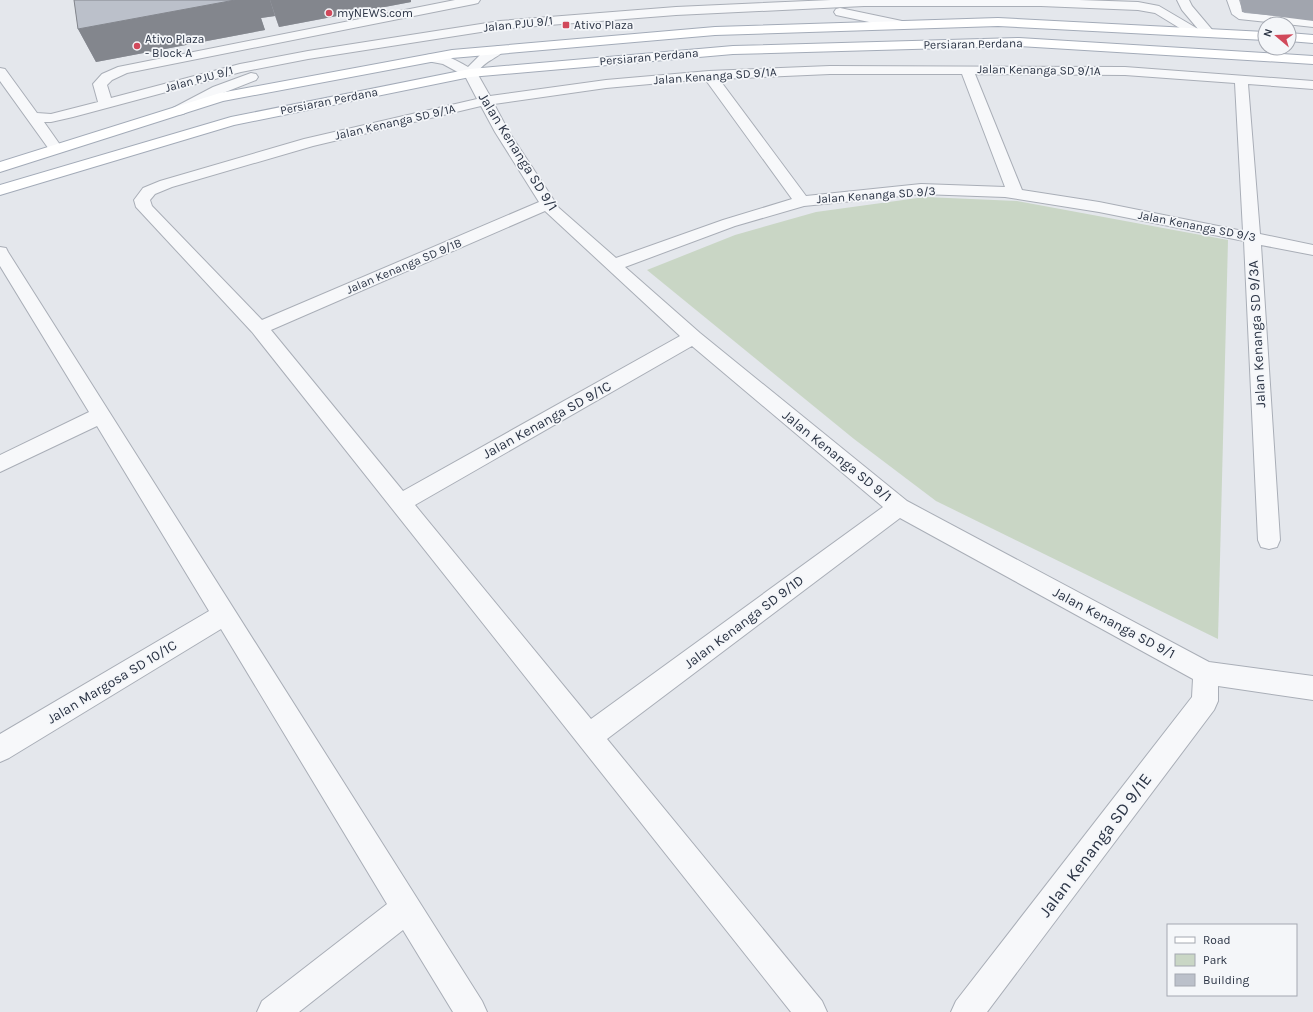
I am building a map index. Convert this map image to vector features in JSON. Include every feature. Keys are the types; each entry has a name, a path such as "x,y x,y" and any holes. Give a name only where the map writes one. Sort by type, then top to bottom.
{"main road":[{"name":"Persiaran Perdana","path":"0,167 53,144 178,111 220,98 452,54 715,31 998,22 1257,35"},
{"path":"1297,38 1313,39"},
{"name":"Persiaran Perdana","path":"0,190 231,121 470,73 732,50 1019,42 1313,60"}],"street":[{"path":"106,104 100,84 106,77 123,70 361,21 474,0"},
{"path":"1138,6 1157,0"},
{"path":"1183,0 1202,32"},
{"path":"1233,0 1238,14 1243,16 1313,24"},
{"name":"Jalan PJU 9/1","path":"34,117 52,118 240,68 308,55 500,25 685,5 781,7 864,2 1083,2 1138,6 1159,10 1202,32"},
{"path":"781,7 817,8 902,25"},
{"path":"432,58 447,61 470,73 474,65 484,56 498,50"},
{"path":"178,111 218,90 308,55"},
{"name":"Jalan Kenanga SD 9/1A","path":"259,328 144,207 142,200 149,191 166,184 308,142 486,101 606,84 709,76 830,70 968,70 1125,71 1313,85"},
{"path":"968,70 1015,193"},
{"path":"0,72 53,144 62,126 85,110"},
{"name":"Jalan Kenanga SD 9/1","path":"470,73 502,132 553,211 693,337 899,507 1206,673 1313,688"},
{"path":"709,76 802,201"},
{"name":"Jalan Kenanga SD 9/3A","path":"1242,79 1269,540"},
{"name":"Jalan Kenanga SD 9/3","path":"613,265 729,223 802,201 921,189 1015,193 1099,207 1313,250"},
{"name":"Jalan Kenanga SD 9/1B","path":"259,328 549,204"},
{"path":"0,252 471,1012"},
{"path":"259,328 811,1012"},
{"name":"Jalan Kenanga SD 9/1C","path":"400,503 693,337"},
{"path":"0,464 101,415"},
{"name":"Jalan Kenanga SD 9/1D","path":"588,737 899,507"},
{"name":"Jalan Margosa SD 10/1C","path":"0,749 225,614"},
{"name":"Jalan Kenanga SD 9/1E","path":"968,1012 1205,701 1206,673"},
{"path":"273,1012 406,908"}],"green space":[{"path":"925,197 1017,201 1228,240 1218,639 936,501 854,439 647,270 735,235 816,212"}],"building":[{"path":"74,0 235,0 78,29"}],"place":[{"name":"myNEWS.com","path":"329,13"},
{"name":"Ativo Plaza","path":"566,25"},
{"name":"Ativo Plaza - Block A","path":"137,46"}]}
